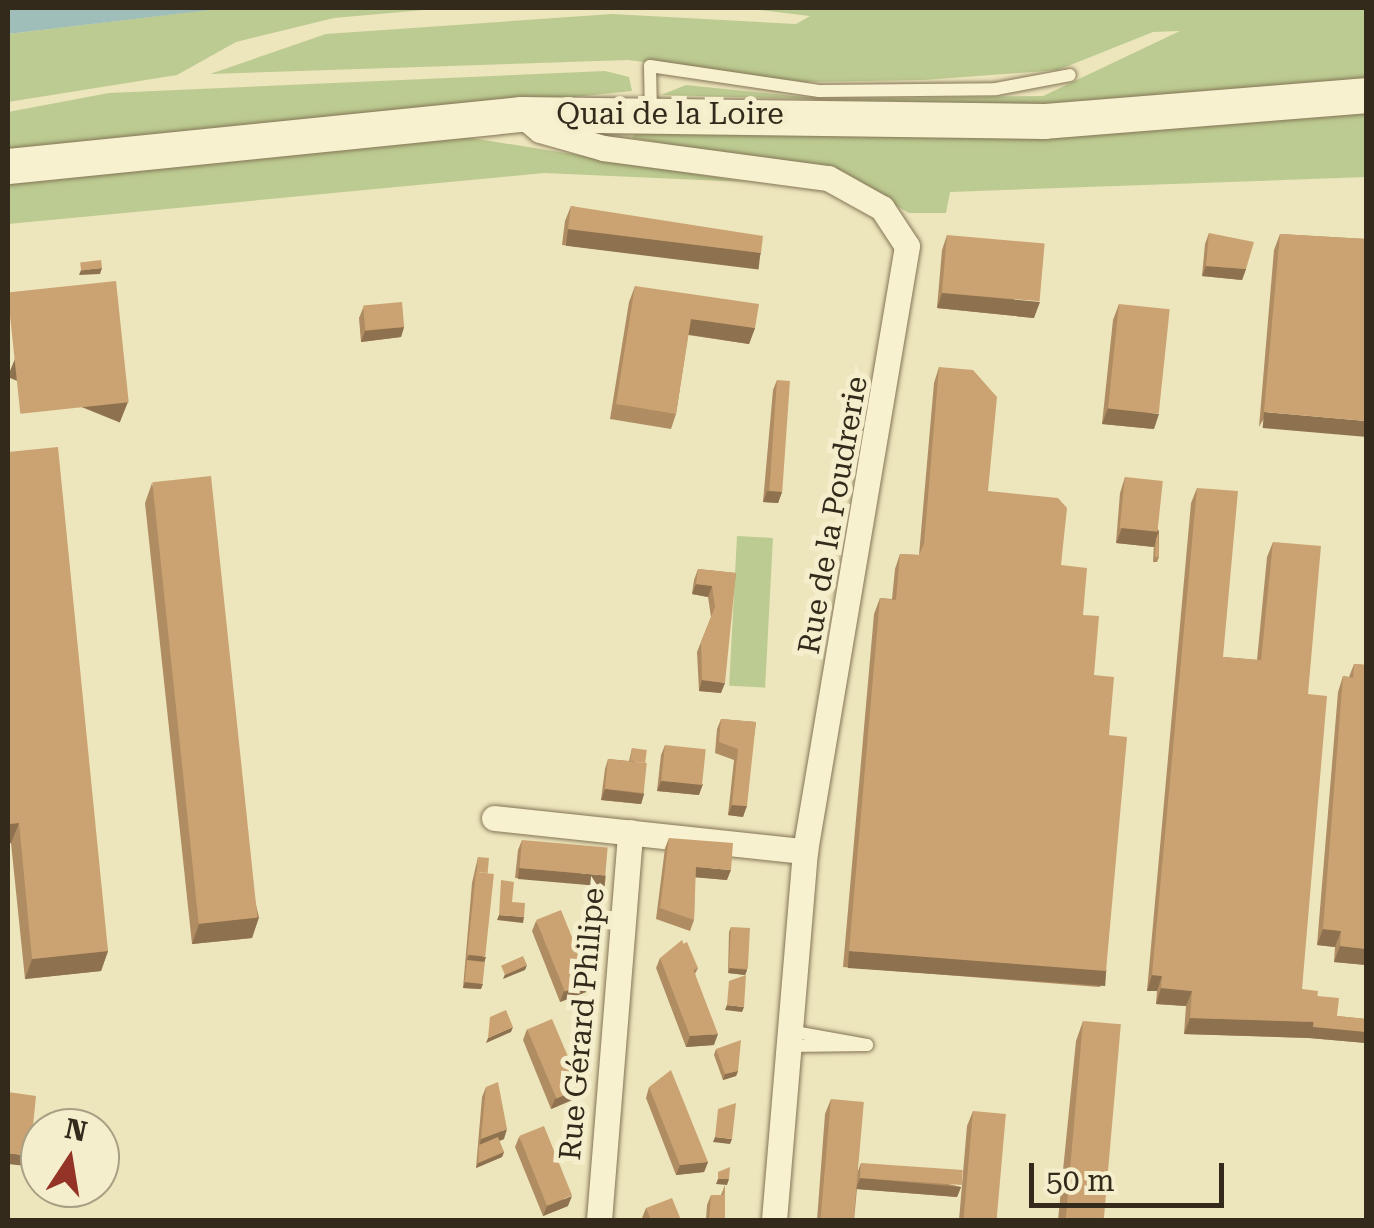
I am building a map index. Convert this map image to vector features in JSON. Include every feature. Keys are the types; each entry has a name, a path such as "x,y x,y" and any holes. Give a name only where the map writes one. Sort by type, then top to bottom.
{"main road":[{"name":"Quai de la Loire","path":"8,166 521,114 1044,121 1356,98"}],"street":[{"name":"Rue de la Poudrerie","path":"521,114 540,130 603,148 828,178 882,208 907,246 805,850 774,1220"},
{"path":"494,818 805,850"},
{"name":"Rue Gérard Philipe","path":"599,1220 630,832"}],"lane":[{"path":"652,114 650,66 820,91 996,89 1070,75"},
{"path":"790,1039 867,1044 790,1039"}],"green space":[{"path":"224,8 446,8 334,18 236,42 177,75 8,102 8,34"},
{"path":"743,8 1366,8 1366,82 1071,106 661,95 686,85 824,99 1043,96 1180,31 1153,32 1058,70 924,80 805,82 628,60 210,74 326,34 612,14 796,24 810,16"},
{"path":"605,71 629,77 632,91 8,155 8,112 109,93"},
{"path":"1366,113 1366,177 950,192 946,213 909,213 841,174 632,138 639,129 1017,138"},
{"path":"459,136 747,182 544,173 8,224 8,182"},
{"path":"737,536 773,538 765,688 729,686"}],"water":[{"path":"8,8 227,8 8,34"}],"building":[{"path":"571,206 763,236 761,253 568,229"},
{"path":"1209,233 1254,242 1246,269 1206,266"},
{"path":"1280,234 1366,239 1366,421 1264,412"},
{"path":"947,235 1045,244 1040,301 942,293"},
{"path":"101,260 102,268 81,270 80,263"},
{"path":"116,281 129,402 20,414 8,292"},
{"path":"635,286 759,304 755,328 691,319 676,414 616,404"},
{"path":"402,302 404,327 365,330 363,305"},
{"path":"1119,304 1170,309 1159,414 1108,408"},
{"path":"939,367 973,370 997,397 988,491 1058,498 1067,508 1061,565 1087,568 1083,615 1099,616 1094,675 1114,677 1109,735 1127,737 1106,971 849,951 880,598 896,600 900,554 919,555 924,544"},
{"path":"777,380 790,381 782,492 769,491"},
{"path":"58,447 108,951 32,959 19,823 8,824 8,452"},
{"path":"211,476 257,918 199,924 152,482"},
{"path":"1125,477 1163,481 1157,532 1120,528"},
{"path":"1197,488 1238,491 1223,657 1261,660 1273,542 1321,546 1308,694 1327,696 1302,989 1318,991 1315,1022 1190,1018 1192,991 1161,988 1162,976 1152,975"},
{"path":"698,569 736,573 725,683 702,680 701,642 715,607 712,586 696,584"},
{"path":"1354,664 1366,665 1366,949 1340,946 1341,931 1323,929 1343,676 1353,678"},
{"path":"721,719 756,722 747,806 732,805 738,749 719,742"},
{"path":"665,745 706,749 702,785 661,781"},
{"path":"632,748 647,750 645,763 630,761"},
{"path":"608,759 647,763 644,793 605,789"},
{"path":"669,838 733,843 731,870 696,867 694,920 660,908"},
{"path":"522,840 608,847 605,875 520,868"},
{"path":"478,857 489,858 488,873 477,872"},
{"path":"476,872 494,874 485,956 467,955"},
{"path":"501,880 514,882 512,902 525,903 524,917 499,915"},
{"path":"561,910 590,981 565,992 536,920"},
{"path":"731,927 750,928 748,969 729,968"},
{"path":"682,940 718,1034 690,1036 660,958"},
{"path":"687,942 698,968 693,970 683,944"},
{"path":"523,956 527,965 505,975 501,966"},
{"path":"467,960 485,962 483,984 465,982"},
{"path":"746,975 744,1007 727,1005 729,981"},
{"path":"1317,996 1339,998 1337,1016 1366,1019 1366,1032 1313,1027"},
{"path":"506,1010 513,1027 488,1038 490,1017"},
{"path":"552,1019 581,1088 556,1099 527,1030"},
{"path":"1083,1021 1121,1024 1104,1220 1066,1220"},
{"path":"741,1040 738,1071 725,1074 716,1049"},
{"path":"671,1070 708,1162 680,1165 649,1087"},
{"path":"498,1082 507,1129 481,1139 486,1087"},
{"path":"8,1092 36,1096 35,1108 20,1108 20,1155 8,1153"},
{"path":"831,1099 864,1102 854,1220 820,1220"},
{"path":"736,1103 732,1139 715,1137 718,1109"},
{"path":"973,1111 1006,1114 997,1220 964,1220"},
{"path":"544,1126 572,1196 547,1206 519,1136"},
{"path":"498,1137 504,1152 478,1163 479,1145"},
{"path":"861,1163 963,1170 962,1185 860,1178"},
{"path":"730,1167 729,1179 718,1179 718,1172"},
{"path":"725,1185 725,1220 709,1220 711,1195 723,1195"},
{"path":"672,1198 681,1220 651,1220 646,1208"}]}
